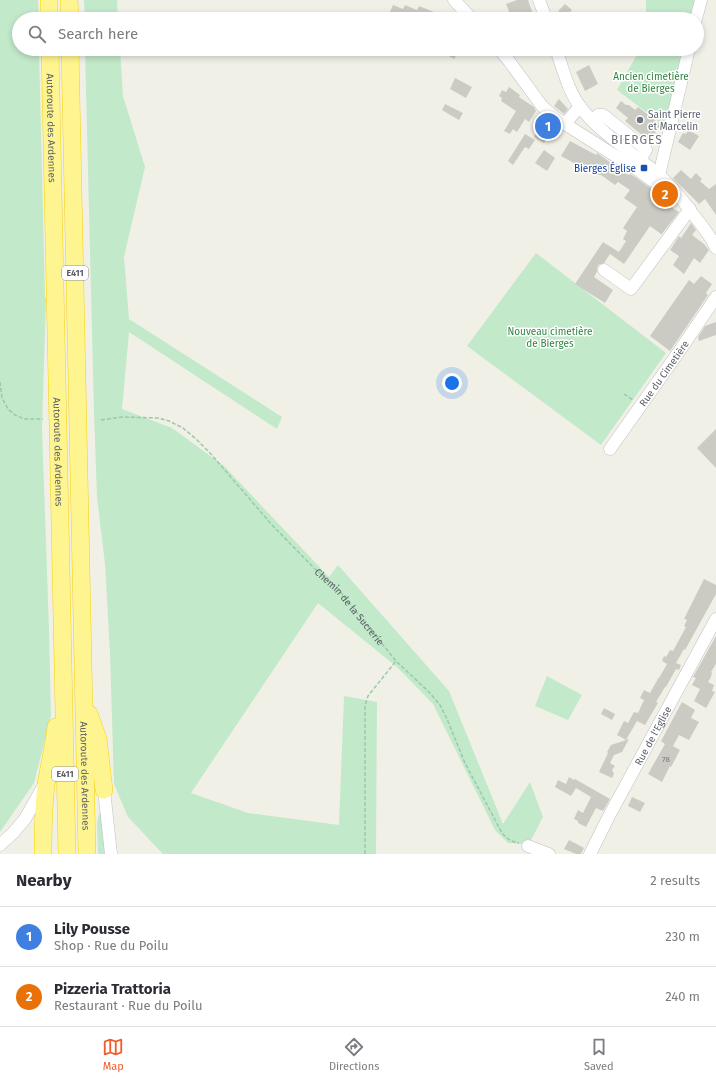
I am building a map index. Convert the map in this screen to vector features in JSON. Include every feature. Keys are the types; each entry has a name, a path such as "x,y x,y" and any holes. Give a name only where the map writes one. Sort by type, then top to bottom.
{"highway":[{"path":"49,0 49,12"},
{"path":"69,0 70,12"},
{"name":"Autoroute des Ardennes","path":"50,56 67,854"},
{"name":"Autoroute des Ardennes","path":"70,56 87,854"},
{"path":"43,854 47,779 54,743 56,708 64,693"},
{"path":"84,697 98,738 104,790"}],"street":[{"path":"454,0 465,12"},
{"path":"539,0 543,12"},
{"path":"698,12 701,0"},
{"path":"505,56 542,106 552,115 661,187 670,185"},
{"path":"558,56 566,79 580,106 607,135 643,155 713,234 716,248"},
{"path":"660,175 687,56"},
{"path":"565,124 580,106"},
{"path":"643,155 666,148"},
{"path":"604,270 631,289 690,209"},
{"name":"Rue du Cimetière","path":"610,449 716,297"},
{"name":"Rue de l'Eglise","path":"590,854 716,618"},
{"path":"0,845 25,819 47,779"},
{"path":"104,790 111,854"},
{"path":"528,846 549,854"}],"path":[{"path":"0,382 2,398 8,409 24,419 43,419"},
{"name":"Chemin de la Sucrerie","path":"101,420 122,417 158,418 169,421 183,428 196,439 211,454 272,525 314,568 338,588 396,661 430,692 440,705 465,763 502,833 513,842 528,846"},
{"path":"366,854 365,705 368,696 396,661"}],"green space":[{"path":"0,0 38,0 39,12 12,12 12,56 39,56 46,298 42,429 51,716 34,783 0,832"},
{"path":"84,0 117,0 118,12 85,12"},
{"path":"646,0 699,0 696,12 646,12"},
{"path":"85,56 120,56 123,96 145,167 124,257 129,319 282,417 277,429 129,332 122,409 172,428 224,466 329,577 338,565 449,691 503,824 530,782 543,817 529,844 508,843 495,830 433,704 397,667 318,603 191,793 248,813 339,825 344,696 377,702 376,854 163,854 128,817 114,784 110,653 105,564 97,497"},
{"name":"Ancien cimetière de Bierges","path":"636,56 684,56 669,117 662,124 617,90"},
{"name":"Nouveau cimetière de Bierges","path":"536,253 666,353 601,445 467,346"},
{"path":"547,676 582,695 568,720 535,706"},
{"path":"101,806 108,854 98,854 97,823"}],"building":[{"path":"517,0 528,0 532,12 509,12 506,4"},
{"path":"565,4 572,10 570,12 558,11"},
{"path":"393,5 403,9 405,5 417,10 419,6 434,12 390,12"},
{"path":"449,56 456,56 454,59"},
{"path":"589,65 598,84 585,91 576,72"},
{"path":"455,78 472,87 466,98 450,89"},
{"path":"509,87 520,95 519,97 534,107 536,111 529,122 525,119 517,132 513,129 510,134 504,131 516,111 501,101 502,98 499,96 502,90 506,92"},
{"path":"559,99 568,109 564,114 554,106"},
{"name":"Saint Pierre et Marcelin","path":"621,101 635,110 638,107 661,125 648,140 625,121 628,118 616,108"},
{"path":"445,104 463,113 459,120 442,110"},
{"path":"545,119 555,126 544,143 534,137"},
{"path":"688,130 699,136 690,150 678,142 683,133 686,134"},
{"path":"525,134 535,140 529,149 525,147 513,165 508,161"},
{"path":"570,141 596,155 597,153 657,193 667,195 666,198 669,200 666,204 679,212 661,235 650,226 624,264 610,254 604,263 598,265 597,272 594,277 613,290 605,303 575,284 603,242 619,252 626,241 623,239 627,231 623,228 637,207 624,198 630,190 618,182 615,185 601,175 586,168 585,169 561,156"},
{"path":"544,150 555,158 547,171 535,163"},
{"path":"681,170 691,179 696,173 702,179 700,181 709,189 716,184 716,215 705,199 699,204 673,178"},
{"path":"691,223 696,230 692,235 709,250 700,263 694,258 684,274 673,265 679,256 670,250 679,236 681,238"},
{"path":"701,276 712,284 706,293 708,295 670,351 650,336 689,280 694,284"},
{"path":"716,322 716,335 699,341 698,337 705,326"},
{"path":"716,429 716,468 697,448"},
{"path":"704,579 716,585 716,594 685,650 684,649 676,663 681,665 679,670 676,669 656,702 658,703 645,725 637,721 626,740 617,735 624,721 628,723 634,712 638,713 644,700 640,698 644,690 650,693 667,664 662,661 664,656 666,657 670,650 673,651 686,627 684,626 687,620 684,619"},
{"path":"716,636 716,664 711,672 711,677 708,682 714,685 712,691 715,692 706,708 694,701 700,689 692,685 696,678 693,677"},
{"path":"682,702 695,710 691,718 699,722 689,740 679,735 673,746 680,750 662,782 648,774 665,744 661,741"},
{"path":"604,708 615,714 612,720 601,714"},
{"path":"629,739 622,752 614,755 610,763 615,766 612,770 614,774 612,778 599,772 611,745"},
{"path":"569,777 610,799 603,811 596,808 586,827 574,819 578,810 583,813 591,797 576,788 571,796 555,787 558,780 566,784"},
{"path":"632,797 645,803 640,812 628,806"},
{"path":"569,840 584,848 581,854 576,854 564,849"}],"place":[{"name":"Saint Pierre et Marcelin","path":"640,120"},
{"name":"Lily Pousse","path":"548,126"},
{"name":"Bierges Église","path":"644,168"},
{"name":"Pizzeria Trattoria","path":"665,194"}],"district":[{"name":"BIERGES","path":"637,140"}]}
